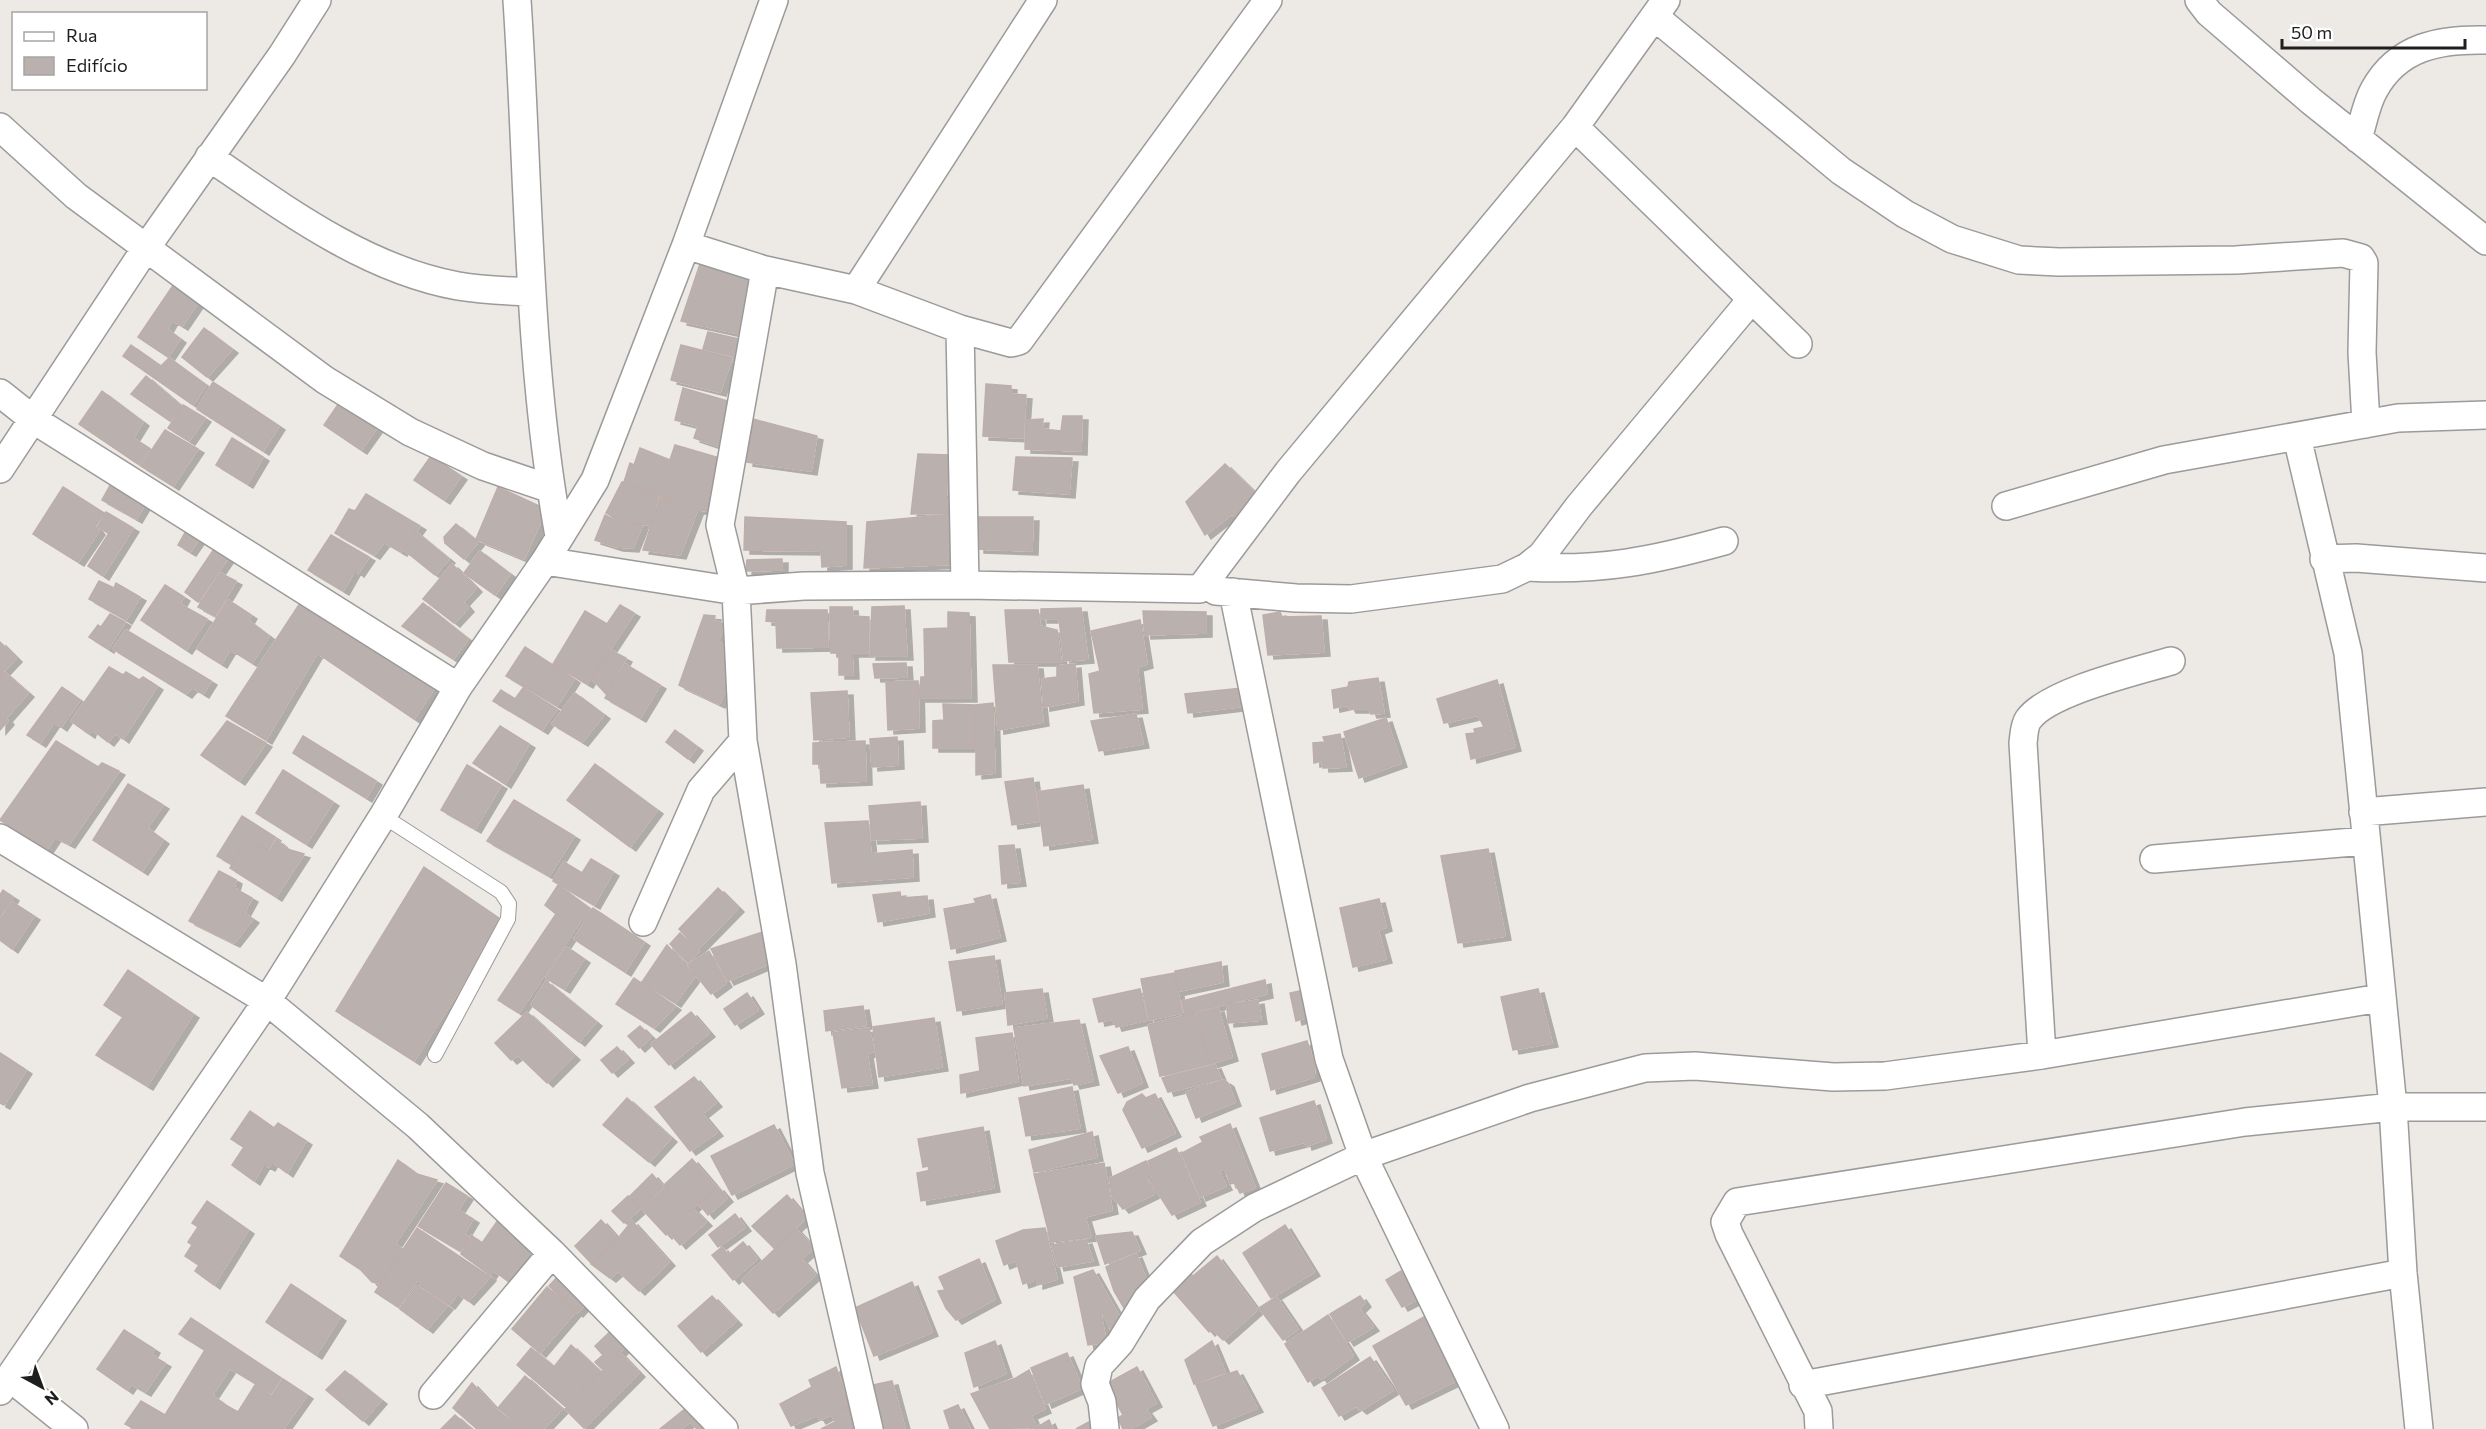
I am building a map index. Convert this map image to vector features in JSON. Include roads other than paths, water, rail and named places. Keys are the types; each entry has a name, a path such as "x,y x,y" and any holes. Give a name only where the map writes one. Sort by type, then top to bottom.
{"street":[{"path":"0,470 146,248 282,56 317,0"},
{"path":"517,0 531,292 551,489 560,536"},
{"path":"74,1429 4,1384 267,1001 383,816 458,687 545,561 595,480 686,245 774,0"},
{"path":"856,290 1043,0"},
{"path":"686,245 765,270 856,290 960,329 1011,343 1024,337 1269,0"},
{"path":"2199,0 2218,20 2358,139 2486,241"},
{"path":"1200,589 1288,472 1575,127 1661,9 1841,171 1905,214 1952,239 2019,260 2059,262 2236,260 2331,254 2361,258 2364,263 2362,352 2366,424"},
{"path":"2358,139 2373,91 2393,63 2421,48 2456,39 2486,40"},
{"path":"0,127 76,196 325,380 410,432 483,466 551,489"},
{"path":"1575,127 1798,344"},
{"path":"209,157 300,220 356,250 412,273 456,285 531,292"},
{"path":"765,270 720,525 736,591 743,741 782,964 810,1173 869,1429"},
{"path":"545,561 736,591 804,586 965,585 1200,589 1296,598 1350,599 1502,579 1527,567 1542,555 1579,506 1751,300"},
{"path":"960,329 965,585"},
{"path":"0,393 34,420 458,687"},
{"path":"2006,506 2164,460 2398,418 2486,415"},
{"path":"2297,437 2348,653 2380,998 2393,1107 2403,1274 2419,1429"},
{"path":"1527,567 1573,569 1631,564 1724,541"},
{"path":"2324,559 2355,558 2486,568"},
{"path":"1233,592 1329,1059 1363,1156 1495,1429"},
{"path":"2042,1055 2023,743 2026,722 2040,707 2059,698 2113,678 2171,661"},
{"path":"643,922 701,790 743,741"},
{"path":"2363,812 2486,802"},
{"path":"0,837 267,1001 418,1126 552,1253 724,1429"},
{"path":"2154,859 2365,841"},
{"path":"1105,1429 1102,1402 1095,1384 1099,1366 1120,1343 1147,1299 1211,1237 1254,1208 1363,1156 1530,1098 1645,1068 1695,1066 1833,1077 1885,1076 2042,1055 2380,998"},
{"path":"1819,1429 1818,1411 1729,1234 1725,1222 1732,1206 1737,1202 2246,1122 2393,1107 2486,1107"},
{"path":"433,1395 552,1253"},
{"path":"1803,1385 2403,1274"}],"lane":[{"path":"383,816 501,891 509,904 508,919 435,1055"}]}
